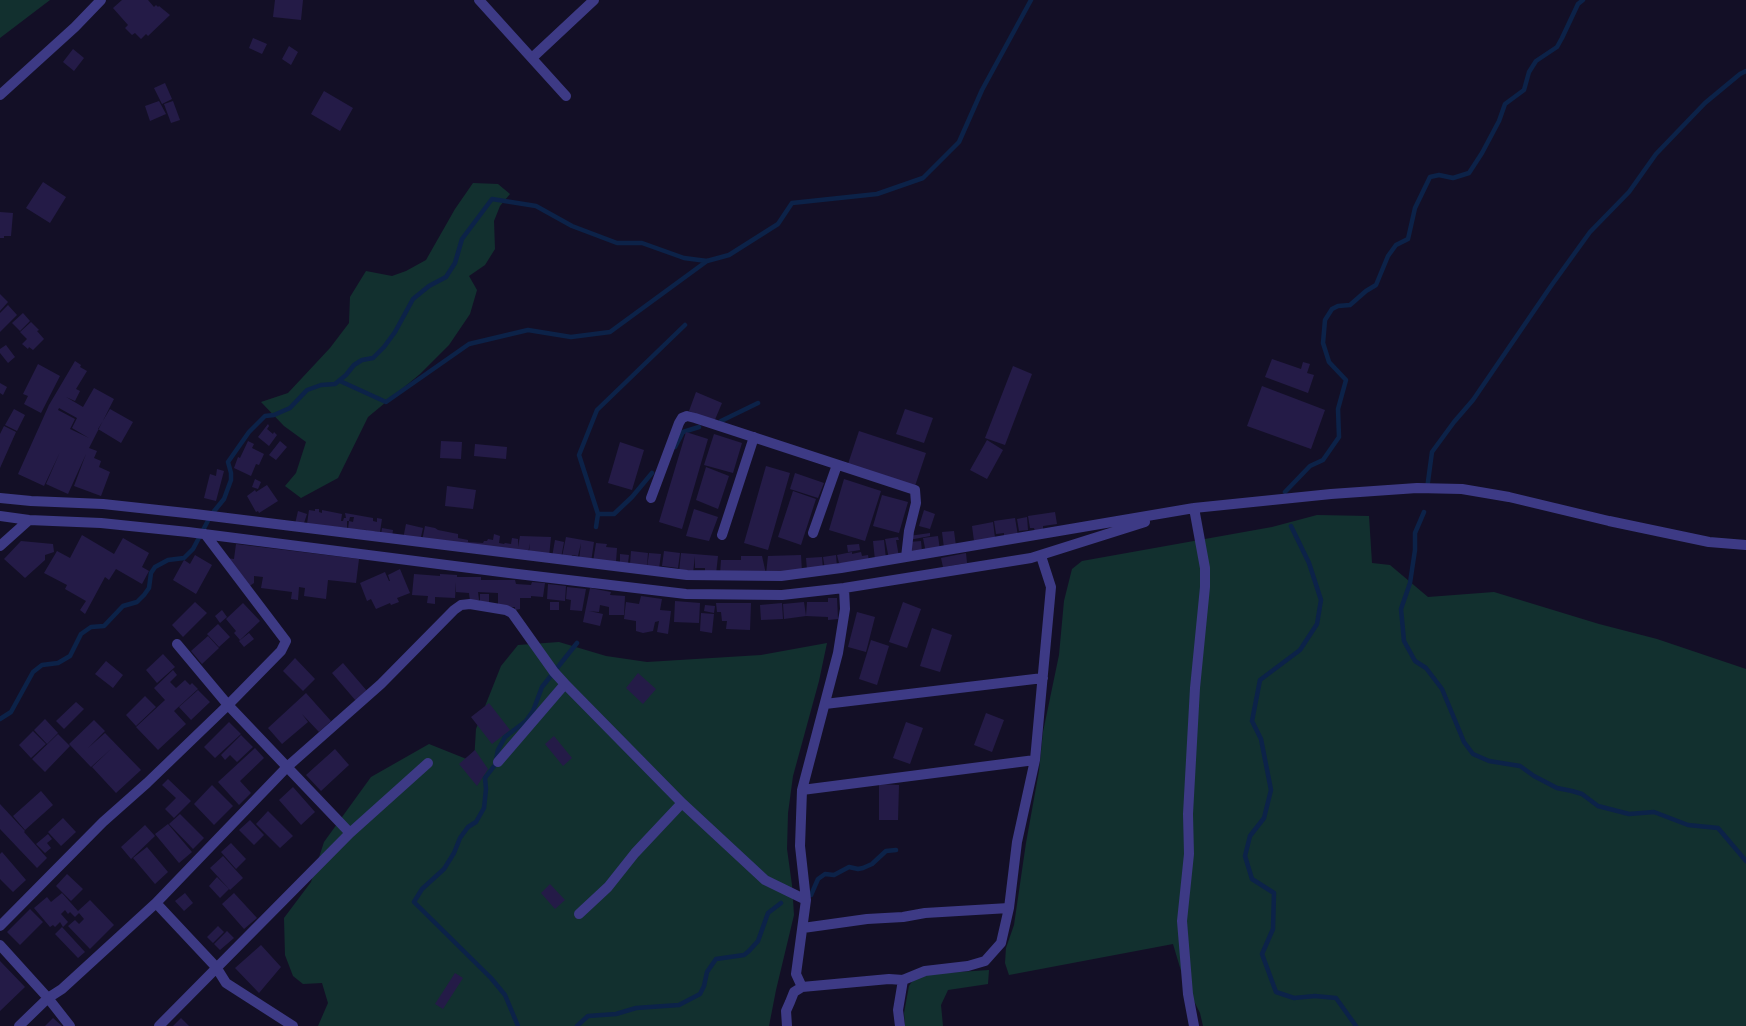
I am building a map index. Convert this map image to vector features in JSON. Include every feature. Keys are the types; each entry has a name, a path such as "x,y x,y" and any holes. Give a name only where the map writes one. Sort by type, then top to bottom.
{"street":[{"path":"0,95 75,27 101,0"},
{"path":"479,0 566,96"},
{"path":"532,58 594,0"},
{"path":"651,498 679,423 682,418 695,418 915,490 916,503 906,557"},
{"path":"722,535 754,437"},
{"path":"813,533 837,465"},
{"path":"0,498 103,504 211,515 687,575 781,576 841,568 1194,508 1331,494 1417,488 1462,489 1509,496 1609,521 1701,540 1746,545"},
{"path":"1194,508 1204,568 1205,587 1195,688 1188,814 1189,854 1182,921 1186,981 1189,1006 1194,1026"},
{"path":"0,516 29,520 101,523 205,534 686,594 782,595 844,588 1041,556 1174,512"},
{"path":"0,546 29,520"},
{"path":"0,926 103,822 147,783 228,705 281,651 286,641 205,534"},
{"path":"787,1026 786,1011 794,992 802,987 889,979 903,980 925,971 968,966 985,961 1001,943 1009,908 1017,842 1035,760 1051,587 1041,556"},
{"path":"802,987 796,974 806,900 800,846 802,790 838,654 845,609 844,588"},
{"path":"19,1026 48,998 62,989 156,903 287,766 381,684 454,610 462,605 478,604 506,610 512,613 554,672 682,802 764,880 806,900"},
{"path":"177,644 228,705 350,833"},
{"path":"825,704 1043,678"},
{"path":"498,762 565,684"},
{"path":"802,790 1035,760"},
{"path":"159,1026 350,833 428,763"},
{"path":"579,914 608,887 635,853 682,802"},
{"path":"156,903 216,967 226,983 293,1026"},
{"path":"803,928 867,919 903,917 925,913 1009,908"},
{"path":"0,945 48,998 70,1026"},
{"path":"900,1026 898,1010 903,980"}],"green space":[{"path":"0,0 50,0 0,38"},
{"path":"473,183 498,184 510,194 500,206 494,221 495,249 485,265 469,276 477,290 470,314 449,345 420,374 368,417 338,478 301,498 285,486 296,473 306,442 284,426 261,402 288,393 330,348 349,323 350,297 366,271 392,276 406,271 426,260 455,209"},
{"path":"1317,515 1369,516 1372,563 1390,565 1428,597 1494,592 1599,624 1657,639 1746,669 1746,1026 1203,1026 1200,1013 1184,981 1173,944 1009,975 1005,963 1006,948 1014,925 1026,843 1039,771 1043,732 1059,655 1064,601 1072,569 1082,561 1272,527"},
{"path":"559,642 606,656 647,662 761,655 827,643 819,681 793,776 788,813 787,849 794,915 769,1026 318,1026 328,1003 322,983 303,984 293,976 285,955 284,918 311,882 324,842 371,777 429,744 474,762 476,729 501,666 518,645"},
{"path":"989,970 988,984 948,990 941,1005 943,1026 905,1026 904,1013 909,986 915,977 930,974"}],"building":[{"path":"122,0 148,0 154,7 156,5 158,7 159,6 170,15 148,36 146,34 141,39 135,33 132,35 125,28 128,25 113,8"},
{"path":"275,0 303,0 301,20 273,17"},
{"path":"253,38 267,44 262,54 249,48"},
{"path":"289,46 298,52 291,65 282,59"},
{"path":"73,49 84,58 74,71 63,62"},
{"path":"165,83 172,99 162,104 154,88"},
{"path":"324,91 353,108 340,131 311,114"},
{"path":"159,101 166,114 150,121 145,106"},
{"path":"173,101 180,120 171,123 164,104"},
{"path":"43,182 66,197 50,223 26,208"},
{"path":"0,212 13,213 11,236 4,236 4,238 0,238"},
{"path":"0,294 8,302 0,311"},
{"path":"8,305 17,315 0,332 0,313"},
{"path":"23,313 30,321 20,331 12,323"},
{"path":"31,322 39,330 37,331 44,339 33,350 29,347 28,349 22,344 27,339 20,332"},
{"path":"6,345 15,357 8,363 0,353 0,349"},
{"path":"1272,359 1301,369 1303,362 1310,364 1307,373 1314,375 1308,393 1265,377"},
{"path":"75,361 81,365 80,367 87,371 76,389 80,391 75,401 66,397 83,407 94,388 114,399 89,448 97,451 94,458 101,461 99,467 110,472 101,496 74,486 86,454 68,494 46,484 60,452 44,486 18,474 49,405","holes":["59,408 77,418 72,428 89,438 70,429 75,419 58,410"]},
{"path":"38,364 60,376 41,413 24,404 28,396 23,394"},
{"path":"1013,366 1032,374 1005,445 985,438"},
{"path":"0,383 7,387 3,395 0,393"},
{"path":"1262,386 1325,410 1311,449 1247,426"},
{"path":"696,392 722,403 714,422 689,411"},
{"path":"14,409 25,415 17,431 5,425"},
{"path":"110,409 133,422 121,443 98,429"},
{"path":"905,409 933,418 924,443 896,434"},
{"path":"268,424 269,426 267,429 273,434 274,432 277,435 269,446 258,437"},
{"path":"4,426 16,432 0,468 0,434"},
{"path":"859,431 926,453 915,486 848,464"},
{"path":"686,432 708,439 682,529 659,522"},
{"path":"714,434 742,443 733,473 704,465"},
{"path":"987,440 1003,450 987,479 970,470"},
{"path":"248,441 254,444 252,448 264,454 259,465 256,464 251,476 234,468 238,457 240,458"},
{"path":"280,441 287,447 276,460 269,455"},
{"path":"441,441 462,442 461,459 440,458"},
{"path":"620,442 644,450 632,490 608,483"},
{"path":"475,444 507,447 506,459 474,456"},
{"path":"766,466 790,473 768,550 744,543"},
{"path":"706,467 729,476 718,509 696,500"},
{"path":"217,469 224,471 216,501 204,498 210,474 216,476"},
{"path":"795,473 824,483 818,498 790,489"},
{"path":"255,479 261,482 258,489 252,487"},
{"path":"844,479 881,491 865,541 829,530"},
{"path":"267,485 278,501 259,513 258,511 256,512 247,496 255,490 256,492"},
{"path":"447,486 476,490 473,509 445,506"},
{"path":"793,491 816,499 801,545 778,537"},
{"path":"882,495 908,502 899,533 873,526"},
{"path":"315,509 319,509 319,512 322,513 322,510 342,514 341,521 346,518 345,513 373,518 373,521 377,522 377,518 382,519 380,532 375,531 366,534 367,530 348,529 349,521 347,521 347,528 307,524 309,510 315,511","holes":["350,517 354,517 353,522 349,521"]},
{"path":"694,509 718,517 709,541 686,536"},
{"path":"924,510 935,514 930,529 919,526"},
{"path":"298,511 307,514 303,526 295,524"},
{"path":"1055,512 1057,524 1043,526 1043,531 1035,532 1034,528 1030,528 1028,516"},
{"path":"1027,517 1028,530 1019,531 1017,519"},
{"path":"1015,518 1018,536 1004,538 1004,533 996,534 994,521"},
{"path":"993,522 995,538 974,541 972,526"},
{"path":"406,524 423,528 420,541 403,539"},
{"path":"425,526 458,534 458,538 468,540 468,542 483,543 488,539 493,540 494,534 500,536 499,543 511,544 512,538 518,539 518,547 520,536 551,537 549,557 529,552 530,543 528,553 422,541"},
{"path":"382,528 393,530 392,537 381,535"},
{"path":"954,531 956,546 944,548 942,532"},
{"path":"930,533 930,536 909,540 909,536"},
{"path":"82,535 114,554 123,538 149,553 142,567 149,571 142,584 116,569 109,580 105,577 85,614 80,610 86,601 65,589 67,585 44,573 57,551 70,558"},
{"path":"938,536 940,550 926,553 923,538"},
{"path":"566,537 594,542 591,562 579,561 581,543 578,556 572,555 571,559 562,557"},
{"path":"898,537 899,540 896,540 899,557 889,559 885,539"},
{"path":"555,540 564,542 561,558 552,557"},
{"path":"884,540 886,559 875,560 873,541"},
{"path":"21,541 53,544 54,552 45,555 45,560 25,578 4,559"},
{"path":"921,541 922,552 908,554 909,542"},
{"path":"596,543 607,544 606,547 617,548 616,562 593,562"},
{"path":"236,544 359,559 356,583 328,580 326,599 304,596 305,588 299,587 298,600 291,599 292,592 261,588 263,577 254,576 254,583 248,587 226,558 234,559"},
{"path":"859,544 860,550 848,552 847,545"},
{"path":"631,551 648,553 647,566 630,564"},
{"path":"664,551 680,553 678,568 662,566"},
{"path":"852,552 852,554 861,552 862,556 868,555 869,562 840,567 837,555"},
{"path":"649,553 661,554 659,569 647,568"},
{"path":"681,553 718,556 716,574 705,574 705,568 695,568 695,556 693,573 679,572"},
{"path":"966,553 967,563 943,567 941,558"},
{"path":"620,554 629,555 628,563 620,563"},
{"path":"195,555 212,565 196,594 173,580 184,560 190,564"},
{"path":"801,555 802,572 766,573 768,556"},
{"path":"836,555 837,567 825,569 823,557"},
{"path":"741,556 762,556 766,573 752,574 752,571 749,571 749,574 720,574 721,560 741,560"},
{"path":"822,557 823,569 807,570 806,558"},
{"path":"400,569 410,593 397,598 399,602 391,605 390,603 376,609 371,599 367,601 360,583 385,572 390,581 388,575"},
{"path":"414,574 481,577 481,580 515,580 516,584 531,585 532,582 545,583 543,597 531,596 531,598 520,598 520,609 515,610 515,607 498,607 498,593 478,592 479,600 470,601 469,593 456,592 456,582 455,598 435,597 435,604 427,603 428,596 412,595"},
{"path":"548,584 566,586 565,601 547,599"},
{"path":"567,587 586,589 582,611 570,610 571,600 566,599"},
{"path":"590,588 611,592 610,595 625,596 624,615 609,615 609,607 600,605 599,612 589,611 603,614 600,626 583,622"},
{"path":"480,594 489,594 489,604 480,604"},
{"path":"641,596 662,599 660,610 671,611 668,634 657,632 659,621 655,622 653,631 643,633 636,631 636,621 624,619 626,602 639,604"},
{"path":"828,598 837,598 838,619 828,620 828,617 806,616 807,602 828,602"},
{"path":"675,601 700,603 699,623 674,622"},
{"path":"195,602 207,613 183,637 172,625"},
{"path":"550,602 559,602 559,610 550,610"},
{"path":"804,602 806,616 784,619 783,604"},
{"path":"903,602 921,609 907,648 889,642"},
{"path":"243,603 260,621 240,640 234,633 236,631 226,619"},
{"path":"716,603 751,603 750,630 726,629 727,621 722,621 721,612 717,612"},
{"path":"782,603 783,619 761,620 760,605"},
{"path":"705,605 715,606 714,613 704,611"},
{"path":"222,610 227,617 220,623 215,616"},
{"path":"857,612 875,617 866,652 848,647"},
{"path":"701,613 714,614 712,633 700,631"},
{"path":"218,624 230,637 219,647 207,634"},
{"path":"932,628 952,635 940,672 920,666"},
{"path":"249,633 254,639 244,647 239,641"},
{"path":"208,636 219,648 202,664 191,651"},
{"path":"871,640 889,646 877,685 859,679"},
{"path":"163,654 175,667 157,683 146,670"},
{"path":"295,658 315,679 303,691 283,671"},
{"path":"106,661 123,675 113,688 95,674"},
{"path":"343,663 367,691 356,701 332,673"},
{"path":"173,670 177,675 170,682 176,688 185,680 190,685 192,683 198,689 174,711 186,724 158,750 136,727 165,700 154,688"},
{"path":"638,673 656,689 643,704 626,688"},
{"path":"198,690 210,702 191,720 179,707"},
{"path":"306,693 331,721 319,732 302,714 308,722 282,744 268,728"},
{"path":"145,696 156,707 136,726 126,715"},
{"path":"76,702 84,709 64,729 56,721"},
{"path":"489,703 510,730 492,744 471,717"},
{"path":"986,713 1004,720 992,752 974,745"},
{"path":"45,719 58,733 47,744 34,730"},
{"path":"94,720 105,731 88,748 105,733 141,770 116,793 92,767 112,748 91,767 69,744"},
{"path":"229,722 241,734 215,758 204,747"},
{"path":"906,722 923,728 910,764 893,758"},
{"path":"33,731 46,744 31,758 19,745"},
{"path":"58,734 70,746 45,772 32,759"},
{"path":"241,735 253,747 237,762 230,755 225,760 221,755"},
{"path":"554,736 572,758 563,766 545,744"},
{"path":"255,748 264,758 240,781 251,793 239,805 218,782"},
{"path":"335,749 349,765 321,791 306,775"},
{"path":"475,750 488,769 477,786 459,764"},
{"path":"168,779 191,801 174,818 165,809 176,798 162,785"},
{"path":"879,784 899,785 898,820 879,820"},
{"path":"212,785 233,806 214,825 194,804"},
{"path":"293,787 315,812 301,825 279,800"},
{"path":"41,791 53,805 25,830 13,816"},
{"path":"0,804 47,858 37,868 0,829"},
{"path":"268,811 293,836 280,848 256,824"},
{"path":"180,814 204,838 193,849 169,824"},
{"path":"63,818 76,832 61,846 48,832"},
{"path":"250,820 264,835 254,845 239,830"},
{"path":"168,824 192,852 179,863 155,834"},
{"path":"145,825 155,836 131,859 121,847"},
{"path":"48,834 52,839 47,843 51,848 45,853 36,844"},
{"path":"231,843 246,859 236,869 221,852"},
{"path":"147,847 168,872 155,884 133,858"},
{"path":"2,852 26,880 13,892 0,879 0,854"},
{"path":"223,856 243,878 230,890 210,868"},
{"path":"67,874 83,889 71,901 56,886"},
{"path":"217,877 229,889 220,898 209,886"},
{"path":"550,884 565,900 555,909 541,893"},
{"path":"62,893 78,911 90,900 114,925 90,949 68,926 75,920 79,924 84,919 79,913 75,917 70,912 68,914 65,910 61,914 68,922 63,927 60,922 55,927 53,925 50,927 34,908 47,897 51,902"},
{"path":"185,893 193,903 184,911 175,901"},
{"path":"234,893 257,918 244,929 222,904"},
{"path":"30,909 43,922 20,945 7,932"},
{"path":"218,926 224,932 213,943 207,937"},
{"path":"62,927 85,952 78,958 55,934"},
{"path":"227,931 234,938 220,950 214,944"},
{"path":"261,945 281,967 259,993 235,968"},
{"path":"0,961 25,987 0,1011"},
{"path":"455,973 463,978 443,1009 435,1004"},
{"path":"53,1018 62,1026 45,1026"},
{"path":"181,1018 189,1026 173,1026"}],"waterway":[{"path":"0,719 11,712 33,672 42,665 58,663 70,656 81,634 91,627 104,626 123,606 137,602 144,595 149,588 151,573 155,567 168,560 184,558 193,549 211,515 224,499 231,480 228,462 249,432 265,416 274,415 290,408 307,390 321,385 335,384 346,375 354,365 362,360 373,358 384,347 395,332 413,299 429,286 446,277 455,263 462,239 492,199 536,206 572,226 617,243 642,243 684,258 707,261 729,255 778,224 792,203 877,194 923,178 959,142 982,90 1031,0"},
{"path":"1285,492 1310,466 1323,460 1339,437 1338,409 1346,380 1329,362 1323,343 1325,320 1332,309 1338,306 1350,305 1366,291 1376,285 1388,256 1396,245 1408,239 1415,208 1430,177 1439,175 1453,178 1469,173 1482,153 1499,121 1505,104 1524,90 1529,72 1536,61 1557,47 1578,4 1583,0"},
{"path":"1427,489 1432,452 1454,422 1473,400 1590,232 1629,192 1656,154 1705,103 1740,74 1746,71"},
{"path":"340,381 386,402 469,344 528,330 571,337 610,332 707,261"},
{"path":"598,514 579,455 597,410 685,325"},
{"path":"721,421 758,403"},
{"path":"675,447 683,432 699,427"},
{"path":"596,527 598,514 614,514 632,497 652,473"},
{"path":"1424,512 1415,533 1415,550 1410,583 1401,609 1404,641 1415,661 1426,668 1442,689 1464,742 1473,754 1489,761 1520,766 1534,776 1557,788 1582,794 1598,806 1629,814 1654,812 1688,825 1718,828 1746,861"},
{"path":"1291,526 1309,563 1321,600 1317,624 1300,650 1260,680 1252,721 1261,739 1271,790 1264,818 1250,836 1245,856 1252,879 1274,893 1273,929 1262,954 1276,992 1294,998 1315,996 1336,998 1356,1026"},
{"path":"518,1026 505,995 491,978 414,902 422,889 444,869 454,853 460,838 468,827 476,822 484,808 486,789 485,778 495,765 498,750 505,737 526,721 533,711 542,687 577,643"},
{"path":"811,895 818,879 825,874 834,875 849,867 858,869 863,868 872,864 886,851 896,850"},
{"path":"577,1026 588,1016 616,1014 636,1008 679,1005 700,994 704,986 707,972 716,959 744,955 749,951 758,941 768,913 781,903"}]}
